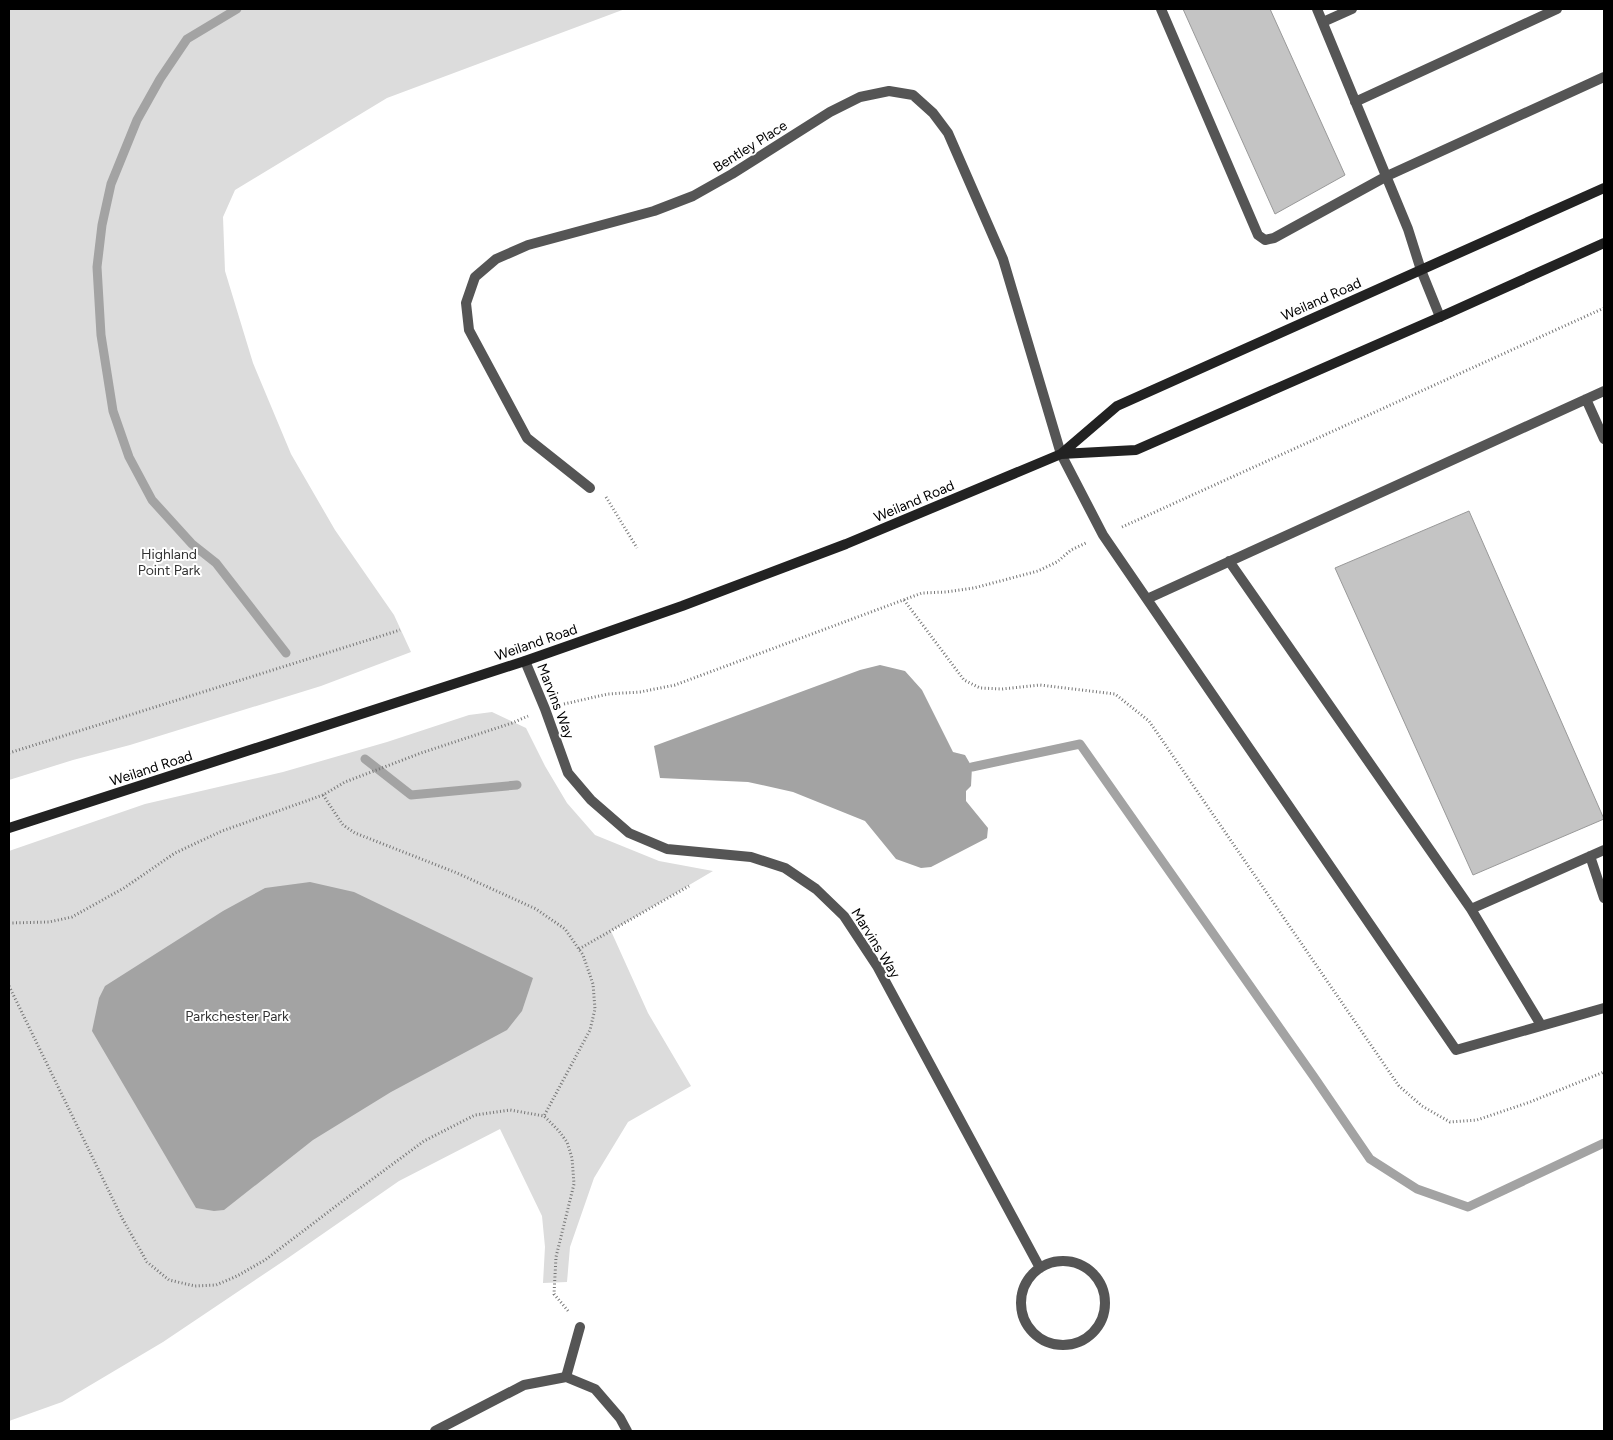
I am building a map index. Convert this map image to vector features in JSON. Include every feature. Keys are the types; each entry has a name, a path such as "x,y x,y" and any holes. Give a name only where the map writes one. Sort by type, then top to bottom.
{"main road":[{"name":"Weiland Road","path":"9,828 525,661 682,606 846,544 1062,454 1117,406 1604,188"},
{"name":"Weiland Road","path":"1062,454 1136,450 1604,243"}],"street":[{"path":"1161,9 1258,235 1265,240 1274,238 1386,176 1604,77"},
{"path":"1317,9 1408,229 1421,270 1440,317"},
{"path":"1322,22 1352,9"},
{"path":"1355,102 1557,9"},
{"name":"Bentley Place","path":"590,488 527,438 469,330 466,303 475,277 496,259 528,245 654,211 693,196 732,174 830,112 860,97 889,91 913,95 933,113 948,133 1003,259 1062,454 1103,535 1146,599 1456,1050 1541,1025"},
{"path":"1146,599 1604,391"},
{"path":"1586,399 1604,439"},
{"path":"1229,561 1471,909 1541,1025 1604,1008"},
{"name":"Marvins Way","path":"525,661 568,773 591,800 629,832 666,849 751,857 785,868 816,889 844,916 877,966 1040,1268"},
{"path":"1471,909 1604,850"},
{"path":"1590,856 1604,898"},
{"path":"1068,1261 1081,1265 1093,1274 1101,1286 1105,1300 1104,1314 1098,1328 1088,1337 1077,1343 1063,1345 1050,1343 1038,1337 1029,1328 1023,1316 1021,1302 1023,1289 1030,1277 1040,1268 1053,1262 1068,1261"},
{"path":"566,1378 580,1327"},
{"path":"435,1431 524,1385 566,1378 595,1389 620,1418 627,1431"}],"path":[{"path":"9,923 49,922 72,917 124,888 175,853 233,826 323,796 345,782 421,753 512,723 545,709 608,694 640,692 675,685 922,593 974,588 1038,571 1057,562 1071,550 1103,535 1604,308"},
{"path":"590,488 606,498 637,548"},
{"path":"904,600 964,680 980,688 1002,689 1040,685 1115,694 1149,721 1399,1086 1422,1106 1450,1122 1477,1120 1530,1102 1604,1072"},
{"path":"9,753 400,630"},
{"path":"323,796 343,824 355,833 457,873 536,909 564,929 583,954 594,984 595,1009 590,1030 544,1116"},
{"path":"579,949 689,886"},
{"path":"9,986 122,1218 147,1262 169,1280 195,1286 216,1285 237,1276 265,1260 424,1141 475,1115 510,1110 544,1116 559,1130 567,1142 572,1158 574,1184 556,1257 554,1294 580,1327"}],"green space":[{"name":"Highland Point Park","path":"9,9 625,9 387,98 235,190 223,217 225,271 253,363 291,454 335,530 394,615 411,652 321,686 9,780"},
{"name":"Parkchester Park","path":"492,712 526,728 545,766 567,803 595,835 659,861 713,871 611,931 648,1013 691,1086 628,1122 594,1178 570,1247 567,1282 543,1283 545,1247 542,1216 500,1129 399,1181 163,1342 62,1402 9,1421 9,851 145,804 283,772 387,742 469,715"}],"shaded area":[{"path":"880,665 905,671 922,690 953,752 965,755 972,767 971,786 966,791 966,801 988,828 987,838 931,867 921,868 896,859 865,821 793,792 748,782 660,778 654,746 860,670"},
{"path":"310,882 354,892 533,978 522,1011 507,1030 391,1092 313,1140 224,1210 214,1211 196,1208 92,1031 99,998 105,986 223,911 265,888"}],"building":[{"path":"1183,9 1270,9 1345,175 1275,214"},
{"path":"1469,511 1604,819 1473,875 1335,568"}],"waterway":[{"path":"237,9 187,39 160,79 137,120 111,184 102,225 97,267 101,335 113,411 129,457 152,500 192,544 216,563 286,653"},
{"path":"972,767 1080,744 1370,1159 1417,1189 1468,1207 1604,1143"},
{"path":"365,759 411,795 517,785"}]}
